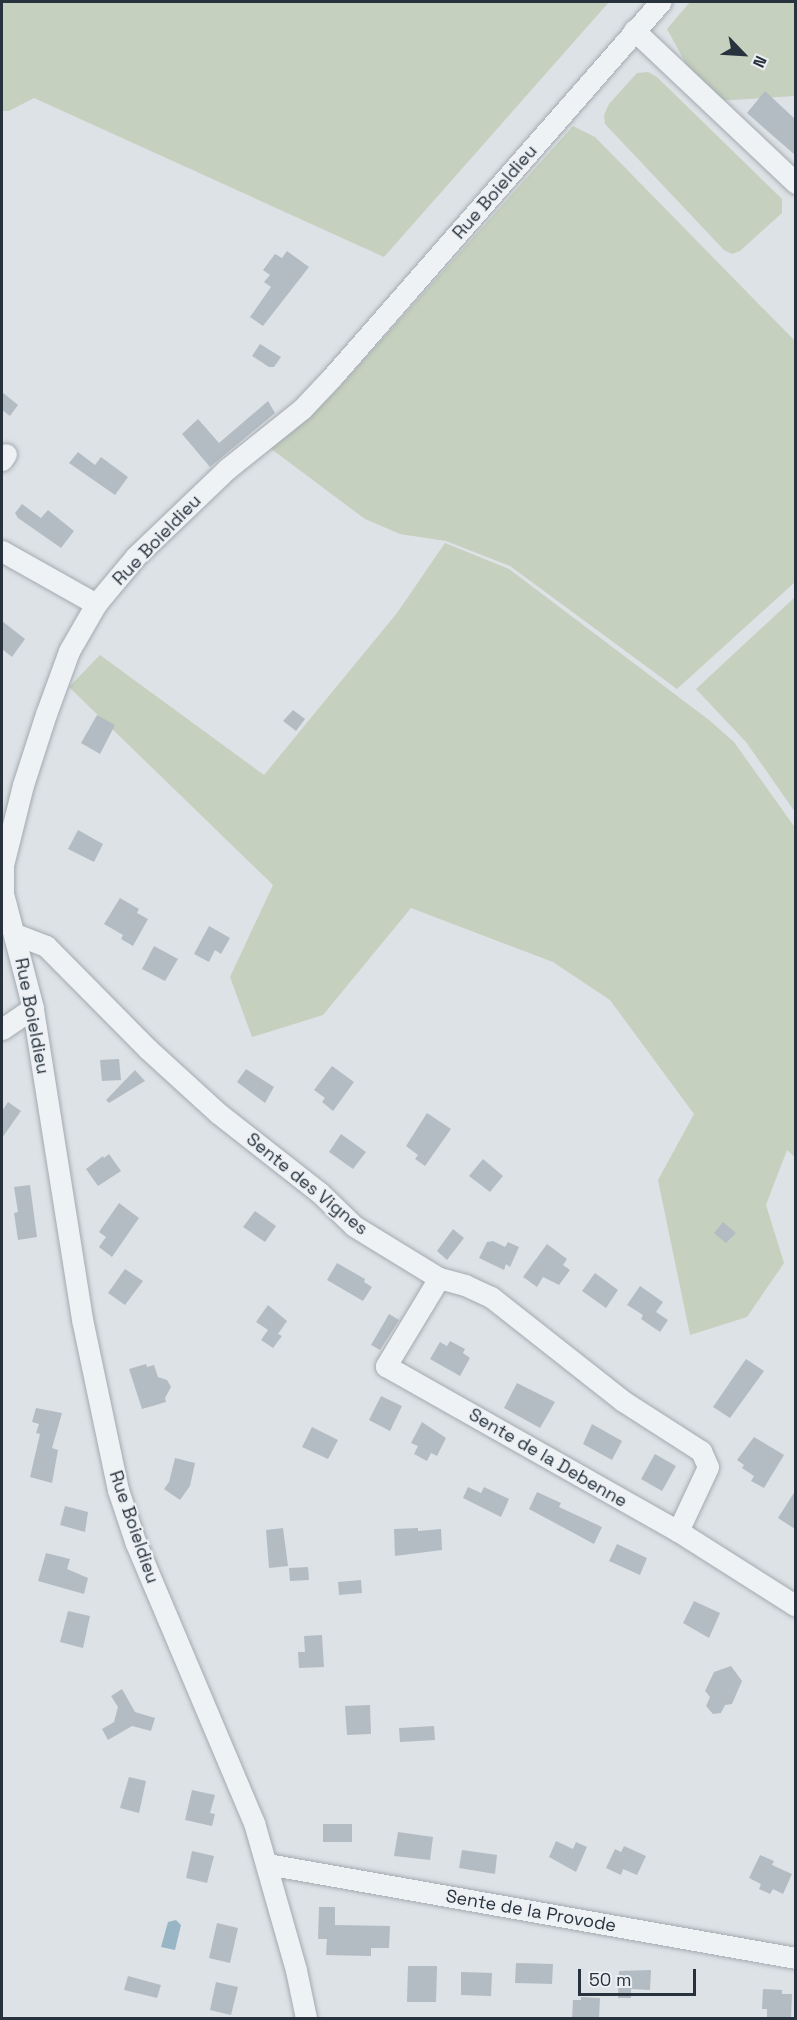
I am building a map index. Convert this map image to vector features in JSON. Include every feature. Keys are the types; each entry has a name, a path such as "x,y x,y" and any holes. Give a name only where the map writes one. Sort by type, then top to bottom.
{"street":[{"name":"Rue Boieldieu","path":"306,2019 296,1970 254,1823 143,1562 118,1490 77,1290 33,1008 3,894 3,866 10,832 33,753 69,651 96,604 136,556 210,485 302,409 333,376 660,2"},
{"path":"634,30 795,183"},
{"path":"2,551 96,604"},
{"name":"Sente des Vignes","path":"15,934 46,946 218,1113 320,1193 354,1226 439,1278 465,1285 491,1297 623,1401 701,1451 708,1467 678,1531"},
{"path":"2,1029 33,1008"},
{"name":"Sente de la Debenne","path":"439,1278 386,1366 678,1531 795,1606"},
{"name":"Sente de la Provode","path":"267,1864 795,1958"}],"green space":[{"path":"2,2 609,2 384,257 34,98 9,111 2,111"},
{"path":"690,2 795,2 795,96 716,101 697,84 667,29"},
{"path":"648,72 657,77 782,199 782,213 740,251 732,254 724,250 605,124 604,115 609,104 637,73"},
{"path":"573,126 595,137 795,341 795,582 677,689 510,566 446,541 400,534 365,519 270,448 334,393"},
{"path":"445,543 509,569 709,720 734,742 796,829 795,1157 787,1150 766,1205 784,1263 747,1317 690,1335 658,1180 694,1114 610,1000 553,962 411,908 323,1015 252,1037 230,977 273,885 69,687 100,655 264,775 397,613"},
{"path":"795,597 795,812 746,742 696,689"}],"water":[{"path":"176,1920 181,1925 175,1950 161,1947 168,1922"}],"building":[{"path":"765,91 795,119 795,155 747,113"},
{"path":"287,251 309,267 263,326 250,317 271,287 264,282 270,275 263,270 275,254 282,258"},
{"path":"260,344 281,357 274,367 269,367 252,356"},
{"path":"2,392 18,405 10,416 2,410"},
{"path":"268,401 275,413 210,467 182,434 198,419 219,443"},
{"path":"78,452 95,465 101,457 128,477 115,495 69,463"},
{"path":"22,504 41,518 48,510 74,531 61,548 18,518 15,513"},
{"path":"2,621 25,639 12,657 2,649"},
{"path":"293,710 305,719 296,731 283,721"},
{"path":"97,715 115,725 100,754 81,743"},
{"path":"78,830 103,844 94,862 68,849"},
{"path":"120,898 139,909 137,913 148,919 133,946 121,939 123,935 104,924"},
{"path":"209,926 230,938 221,954 215,950 209,962 194,954"},
{"path":"154,946 178,959 165,981 142,969"},
{"path":"119,1059 121,1080 102,1081 100,1060"},
{"path":"332,1066 354,1082 333,1111 322,1102 325,1098 314,1090"},
{"path":"246,1069 274,1087 265,1103 237,1082"},
{"path":"135,1070 145,1081 109,1103 106,1100"},
{"path":"8,1102 21,1111 2,1138 2,1111"},
{"path":"427,1113 451,1129 425,1166 415,1159 418,1155 406,1146"},
{"path":"341,1134 366,1152 353,1169 329,1152"},
{"path":"109,1154 121,1171 98,1186 86,1169"},
{"path":"483,1159 503,1176 490,1192 469,1176"},
{"path":"30,1185 37,1237 18,1240 14,1213 18,1212 14,1187"},
{"path":"119,1203 139,1218 112,1257 99,1247 106,1237 99,1232"},
{"path":"255,1211 276,1226 265,1242 243,1227"},
{"path":"723,1222 736,1233 726,1243 714,1233"},
{"path":"453,1229 464,1238 447,1260 437,1251"},
{"path":"493,1241 505,1247 508,1242 519,1247 510,1267 506,1264 504,1270 479,1258 487,1242"},
{"path":"547,1244 567,1259 563,1265 570,1270 559,1285 543,1277 537,1287 523,1277"},
{"path":"337,1263 365,1279 364,1282 372,1287 363,1301 327,1280"},
{"path":"125,1269 143,1281 125,1305 108,1293"},
{"path":"595,1273 618,1290 606,1308 582,1291"},
{"path":"640,1286 663,1302 656,1312 668,1320 660,1332 641,1319 643,1315 627,1305"},
{"path":"268,1305 287,1321 278,1334 282,1336 273,1348 261,1340 268,1330 256,1322"},
{"path":"389,1314 399,1320 380,1350 371,1345"},
{"path":"450,1341 465,1349 463,1353 470,1358 460,1376 430,1359 440,1342 447,1346"},
{"path":"746,1359 764,1371 730,1418 713,1407"},
{"path":"146,1364 147,1367 154,1365 158,1377 167,1380 171,1387 165,1398 166,1402 142,1409 129,1369"},
{"path":"517,1383 555,1402 540,1428 504,1408"},
{"path":"381,1396 402,1406 390,1431 369,1420"},
{"path":"36,1408 62,1413 52,1448 58,1450 52,1483 30,1477 40,1434 36,1433 39,1424 32,1422"},
{"path":"422,1422 446,1438 437,1456 431,1453 427,1461 414,1454 418,1446 411,1443"},
{"path":"592,1424 622,1441 612,1460 583,1444"},
{"path":"312,1427 338,1440 328,1459 302,1447"},
{"path":"754,1437 784,1455 764,1488 751,1481 754,1476 742,1468 744,1465 737,1460"},
{"path":"655,1454 676,1466 662,1491 641,1479"},
{"path":"175,1458 195,1463 190,1486 180,1500 164,1489 169,1482"},
{"path":"468,1487 481,1493 484,1487 509,1499 501,1517 463,1498"},
{"path":"795,1491 795,1529 778,1518"},
{"path":"537,1492 561,1503 559,1507 602,1527 594,1544 529,1509"},
{"path":"65,1506 88,1512 85,1532 60,1525"},
{"path":"283,1528 288,1566 269,1568 266,1530"},
{"path":"418,1528 418,1531 441,1529 442,1550 395,1556 394,1529"},
{"path":"617,1544 647,1558 640,1575 609,1561"},
{"path":"46,1553 70,1559 67,1569 88,1578 84,1594 38,1581"},
{"path":"308,1567 309,1580 290,1581 289,1568"},
{"path":"361,1580 362,1593 339,1595 338,1582"},
{"path":"694,1601 720,1613 709,1638 683,1623"},
{"path":"68,1611 90,1616 83,1648 60,1642"},
{"path":"322,1635 324,1667 299,1668 298,1652 305,1652 304,1636"},
{"path":"731,1666 742,1681 732,1704 725,1705 721,1713 713,1714 706,1706 710,1697 705,1691 714,1672"},
{"path":"122,1689 135,1712 155,1718 151,1731 132,1726 108,1740 102,1729 114,1722 118,1707 111,1696"},
{"path":"370,1705 371,1734 347,1735 345,1706"},
{"path":"434,1726 435,1740 400,1742 399,1728"},
{"path":"129,1777 146,1781 139,1813 120,1808"},
{"path":"192,1790 215,1795 210,1813 215,1814 212,1826 185,1820"},
{"path":"323,1824 352,1824 352,1842 323,1842"},
{"path":"398,1832 433,1837 430,1860 394,1856"},
{"path":"556,1841 573,1849 576,1842 587,1847 576,1872 549,1857"},
{"path":"624,1846 646,1856 637,1875 623,1869 621,1875 606,1868 615,1849 621,1852"},
{"path":"462,1850 497,1855 495,1874 459,1868"},
{"path":"192,1851 214,1856 207,1883 186,1878"},
{"path":"760,1855 774,1861 772,1865 792,1874 783,1894 773,1889 770,1894 759,1889 761,1884 749,1878"},
{"path":"319,1907 335,1907 335,1925 390,1926 389,1948 371,1948 371,1956 326,1955 327,1939 318,1939"},
{"path":"217,1923 238,1928 230,1963 209,1958"},
{"path":"516,1963 553,1964 552,1984 515,1983"},
{"path":"408,1966 437,1966 436,2002 407,2002"},
{"path":"651,1970 650,1990 631,1989 631,1998 618,1998 619,1971"},
{"path":"461,1972 492,1973 491,1996 461,1995"},
{"path":"128,1976 161,1985 157,1998 124,1990"},
{"path":"216,1982 238,1987 231,2015 210,2010"},
{"path":"763,1989 782,1990 782,1994 792,1994 791,2019 767,2019 767,2009 762,2009"},
{"path":"581,1997 600,1998 599,2019 572,2019 573,2000 581,2000"}]}
